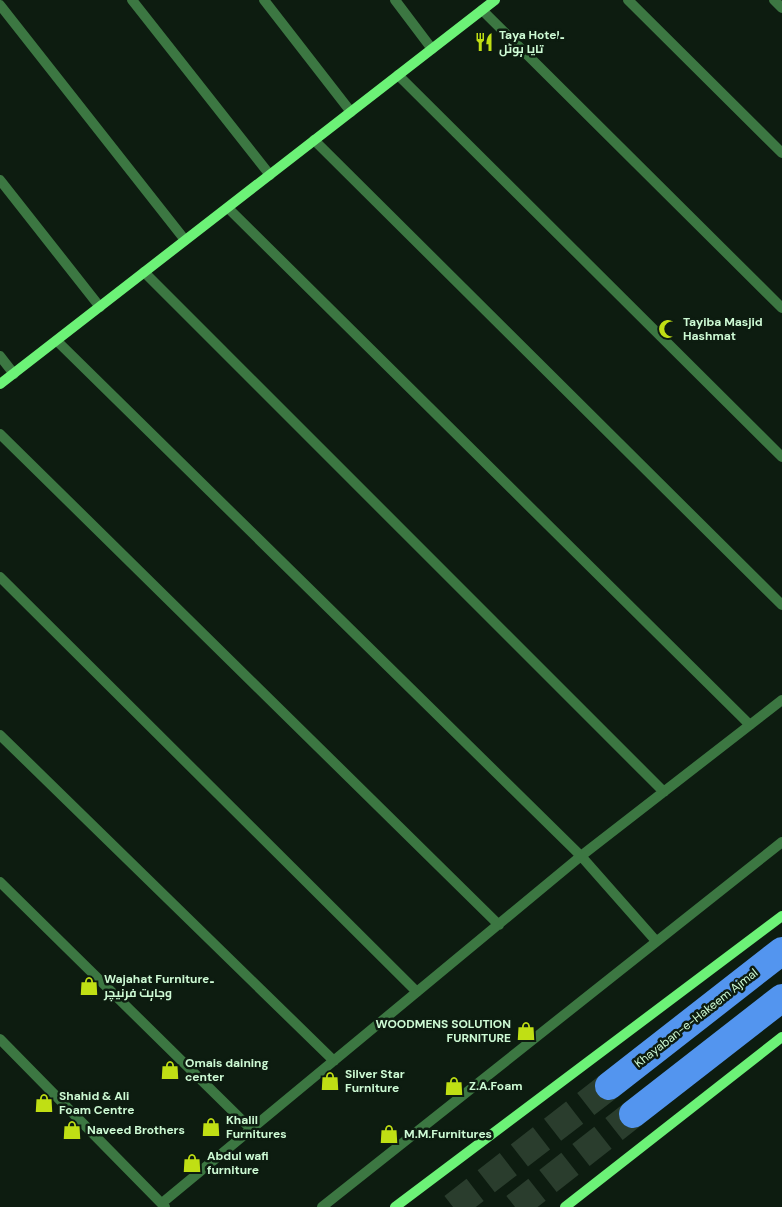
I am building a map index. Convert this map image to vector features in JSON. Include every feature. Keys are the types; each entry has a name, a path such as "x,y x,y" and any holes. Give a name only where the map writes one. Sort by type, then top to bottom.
{"highway":[{"name":"Khayaban-e-Hakeem Ajmal","path":"609,1086 782,951"},
{"path":"633,1114 782,998"}],"street":[{"path":"132,0 270,176"},
{"path":"264,0 351,112"},
{"path":"395,0 432,49"},
{"path":"0,384 495,0"},
{"path":"628,0 782,153"},
{"path":"774,0 782,8"},
{"path":"0,5 185,240"},
{"path":"482,10 782,308"},
{"path":"398,75 782,457"},
{"path":"314,140 782,605"},
{"path":"0,180 100,307"},
{"path":"228,208 750,725"},
{"path":"144,272 664,792"},
{"path":"57,340 582,856 656,941"},
{"path":"0,356 14,374"},
{"path":"0,434 499,925"},
{"path":"0,577 417,992"},
{"path":"0,1039 163,1205 250,1129 582,856 782,700"},
{"path":"0,735 334,1060"},
{"path":"322,1207 782,842"},
{"path":"0,882 250,1129"},
{"path":"395,1207 782,916"},
{"path":"565,1207 782,1037"}],"tunnel":[{"path":"453,1207 609,1086"},
{"path":"515,1207 633,1114"}],"place":[{"name":"Taya Hotel۔ تایا ہوٹل","path":"484,42"},
{"name":"Tayiba Masjid Hashmat","path":"668,329"},
{"name":"Wajahat Furniture۔ وجاہت فرنیچر","path":"89,986"},
{"name":"WOODMENS SOLUTION FURNITURE","path":"526,1031"},
{"name":"Omais daining center","path":"170,1070"},
{"name":"Silver Star Furniture","path":"330,1081"},
{"name":"Z.A.Foam","path":"454,1086"},
{"name":"Shahid & Ali Foam Centre","path":"44,1103"},
{"name":"Khalil Furnitures","path":"211,1127"},
{"name":"Naveed Brothers","path":"72,1130"},
{"name":"M.M.Furnitures","path":"389,1134"},
{"name":"Abdul wafi furniture","path":"192,1163"}]}
